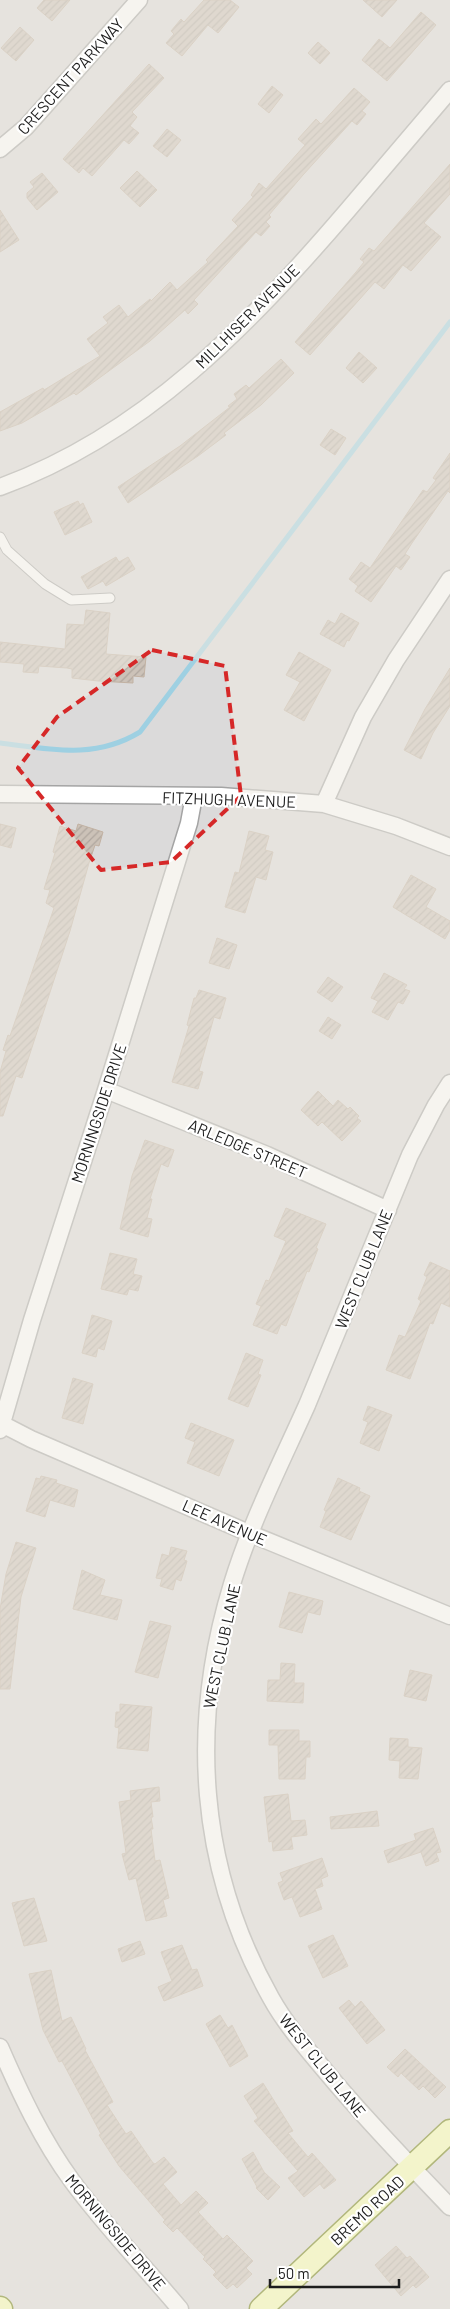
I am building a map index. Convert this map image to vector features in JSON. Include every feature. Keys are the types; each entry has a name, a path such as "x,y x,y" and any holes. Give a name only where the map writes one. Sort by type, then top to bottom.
{"street":[{"name":"CRESCENT PARKWAY","path":"0,149 26,127 139,0"},
{"name":"MILLHISER AVENUE","path":"0,487 59,462 100,440 138,414 204,362 267,301 450,90"},
{"path":"324,804 363,718 396,660 450,579"},
{"name":"FITZHUGH AVENUE","path":"0,794 194,796 324,804 396,826 450,847"},
{"name":"MORNINGSIDE DRIVE","path":"1,1425 38,1301 189,823 194,796"},
{"name":"WEST CLUB LANE","path":"450,1083 415,1147 251,1534 233,1582 221,1628 211,1675 206,1723 206,1790 213,1840 225,1891 247,1951 280,2013 344,2094 450,2207"},
{"name":"ARLEDGE STREET","path":"106,1090 267,1155 388,1210"},
{"name":"LEE AVENUE","path":"1,1425 251,1534 450,1616"},
{"name":"MORNINGSIDE DRIVE","path":"0,2047 26,2105 71,2180 111,2230 180,2309"},
{"name":"BREMO ROAD","path":"261,2309 450,2131"}],"lane":[{"path":"0,537 7,550 44,584 71,600 110,598"}],"highlighted area":[{"path":"152,650 225,666 241,796 171,862 101,870 18,768 57,717"}],"shaded area":[{"path":"0,0 450,0 450,2309 0,2309"}],"building":[{"path":"44,0 70,0 52,21 37,8"},
{"path":"204,0 230,0 239,7 218,33 208,25 182,56 166,43 174,34 171,31 181,19 184,22"},
{"path":"363,0 397,0 382,17"},
{"path":"421,12 436,25 387,81 362,60 379,39 390,48"},
{"path":"20,27 34,40 16,61 1,48"},
{"path":"318,42 330,53 320,64 308,53"},
{"path":"149,64 164,78 132,112 137,117 130,126 139,133 129,144 124,140 92,176 83,168 79,173 63,159"},
{"path":"272,86 283,95 269,113 258,104"},
{"path":"354,88 370,102 362,111 366,114 357,125 352,121 303,175 269,215 271,217 266,222 270,226 261,236 256,232 194,300 198,304 188,314 185,310 150,341 76,395 74,393 22,423 0,431 0,412 43,388 44,390 100,356 87,339 108,323 103,317 119,305 128,317 150,299 151,301 170,282 177,290 208,262 206,260 238,226 232,220 253,197 251,195 259,183 266,189 305,145 298,139 316,119 321,124"},
{"path":"167,129 181,140 167,157 153,146"},
{"path":"450,164 450,194 424,223 441,237 411,271 403,265 384,289 375,282 310,355 295,342 364,262 360,259 369,248 374,251"},
{"path":"137,171 157,190 140,207 120,188"},
{"path":"42,173 58,192 37,210 27,198 27,193 34,187 30,182"},
{"path":"0,210 19,240 0,252"},
{"path":"359,352 377,368 363,383 346,368"},
{"path":"281,359 294,373 261,405 224,433 226,435 198,456 128,503 118,487 180,446 230,407 228,406 237,399 234,394 246,385 249,388"},
{"path":"331,429 346,438 335,455 320,445"},
{"path":"450,453 450,493 448,491 405,554 410,557 401,570 396,566 371,602 355,591 358,586 349,579 361,562 370,568 423,490 427,492 436,480 433,478"},
{"path":"78,501 80,505 83,503 92,522 65,535 54,512"},
{"path":"116,557 119,562 128,557 135,569 106,586 103,581 88,589 81,577"},
{"path":"86,610 110,613 106,654 146,657 144,677 133,676 133,683 98,681 72,678 72,669 67,668 39,666 38,673 23,672 24,664 0,662 0,642 65,649 67,624 84,625"},
{"path":"341,613 359,623 344,647 320,634 328,620 335,624"},
{"path":"299,652 331,670 304,721 284,710 300,682 286,675"},
{"path":"450,668 450,706 433,733 421,759 404,750 425,709"},
{"path":"0,824 16,828 11,848 0,845"},
{"path":"78,824 103,832 99,846 95,845 89,863 70,931 22,1078 16,1076 3,1116 0,1116 0,1072 6,1051 3,1050 8,1035 10,1036 54,908 46,903 50,890 44,889 55,853 53,852 60,826 76,831"},
{"path":"249,831 269,836 265,850 273,852 266,880 256,877 245,913 225,907 235,872 239,873"},
{"path":"411,875 436,889 426,907 450,921 450,930 445,939 393,907"},
{"path":"217,938 237,945 229,969 209,963"},
{"path":"384,973 407,985 404,989 410,991 403,1004 398,1002 388,1020 372,1012 378,1001 371,998"},
{"path":"328,977 343,987 332,1002 317,992"},
{"path":"199,990 226,998 220,1019 214,1017 199,1071 203,1072 198,1089 172,1082 189,1026 187,1025 194,998 196,998"},
{"path":"328,1017 341,1025 332,1039 319,1031"},
{"path":"318,1091 333,1106 338,1100 348,1109 350,1107 359,1116 357,1118 361,1121 342,1141 322,1122 318,1126 301,1110"},
{"path":"145,1140 174,1150 168,1167 161,1164 150,1199 152,1199 147,1218 152,1219 148,1237 120,1229 132,1176"},
{"path":"286,1208 326,1224 309,1272 307,1271 286,1326 281,1324 277,1334 253,1325 261,1306 256,1304 266,1280 269,1281 286,1241 274,1236"},
{"path":"110,1253 137,1259 133,1274 142,1276 138,1291 129,1289 127,1295 101,1289"},
{"path":"430,1262 450,1271 450,1307 441,1303 433,1324 430,1323 410,1379 386,1370 399,1335 405,1337 421,1301 418,1299 427,1277 424,1275"},
{"path":"92,1315 112,1321 104,1350 98,1348 96,1357 82,1353"},
{"path":"246,1353 263,1360 258,1374 261,1375 248,1407 228,1399"},
{"path":"73,1378 93,1384 83,1424 62,1418"},
{"path":"368,1406 392,1415 379,1451 360,1443 368,1422 363,1420"},
{"path":"191,1423 234,1440 219,1476 187,1463 195,1442 185,1438"},
{"path":"41,1476 57,1480 56,1483 78,1490 74,1507 50,1500 45,1517 26,1511 36,1478 40,1479"},
{"path":"338,1478 360,1488 359,1491 370,1496 351,1540 320,1527 326,1511 324,1510"},
{"path":"16,1542 36,1548 21,1597 10,1689 0,1689 0,1609 6,1574"},
{"path":"171,1547 187,1551 184,1560 187,1561 181,1581 176,1579 173,1590 160,1586 162,1579 156,1578 162,1554 169,1556"},
{"path":"82,1570 105,1580 100,1595 122,1600 117,1620 73,1609"},
{"path":"289,1592 323,1601 320,1615 308,1612 302,1633 279,1627"},
{"path":"150,1621 171,1626 158,1678 135,1672"},
{"path":"281,1663 295,1664 294,1683 304,1683 303,1703 267,1701 268,1680 280,1680"},
{"path":"410,1670 432,1675 426,1701 404,1696"},
{"path":"120,1704 152,1707 148,1751 117,1748 119,1728 115,1727 116,1712 120,1712"},
{"path":"269,1730 299,1730 299,1741 310,1741 310,1757 306,1757 305,1779 279,1779 278,1745 269,1745"},
{"path":"390,1738 408,1739 408,1747 422,1748 418,1779 399,1778 400,1761 389,1760"},
{"path":"159,1787 160,1801 151,1802 153,1829 151,1829 155,1861 160,1860 169,1898 163,1900 167,1916 146,1921 136,1878 129,1880 122,1854 126,1853 119,1802 131,1800 130,1791"},
{"path":"288,1794 291,1821 305,1820 307,1835 291,1837 293,1849 273,1851 272,1841 269,1842 264,1797"},
{"path":"377,1811 379,1826 331,1829 330,1817"},
{"path":"433,1828 441,1852 436,1853 439,1861 426,1866 421,1852 388,1863 384,1851 416,1840 414,1834"},
{"path":"322,1858 328,1876 321,1879 323,1886 315,1889 322,1909 300,1917 292,1897 284,1900 278,1883 283,1881 280,1873"},
{"path":"34,1898 47,1941 24,1946 12,1903"},
{"path":"333,1935 348,1966 323,1978 308,1946"},
{"path":"140,1941 145,1954 122,1962 118,1949"},
{"path":"182,1945 192,1970 197,1969 203,1986 164,2001 158,1987 172,1981 161,1952"},
{"path":"51,1970 62,2021 71,2017 85,2050 113,2102 107,2105 126,2134 131,2131 153,2163 155,2164 164,2157 177,2172 163,2184 181,2205 196,2191 208,2203 198,2212 223,2239 227,2235 253,2261 246,2268 252,2274 237,2288 233,2284 227,2289 213,2275 216,2272 203,2259 205,2257 177,2228 173,2232 163,2222 165,2220 119,2166 99,2135 101,2134 62,2061 59,2062 43,2030 29,1974"},
{"path":"349,2000 355,2007 361,2001 385,2030 367,2044 339,2008"},
{"path":"220,2015 228,2028 232,2025 248,2056 230,2067 206,2024"},
{"path":"405,2049 446,2087 435,2098 423,2086 419,2090 401,2073 398,2077 387,2067"},
{"path":"263,2083 293,2131 288,2133 308,2157 312,2153 336,2180 324,2189 320,2184 304,2197 288,2178 298,2171 254,2121 258,2118 244,2096"},
{"path":"253,2152 264,2172 280,2187 268,2200 256,2188 242,2159"},
{"path":"396,2246 407,2258 410,2256 429,2277 416,2288 413,2285 401,2296 375,2265"}],"waterway":[{"path":"0,743 54,750 89,749 123,741 140,732 450,322"}]}
